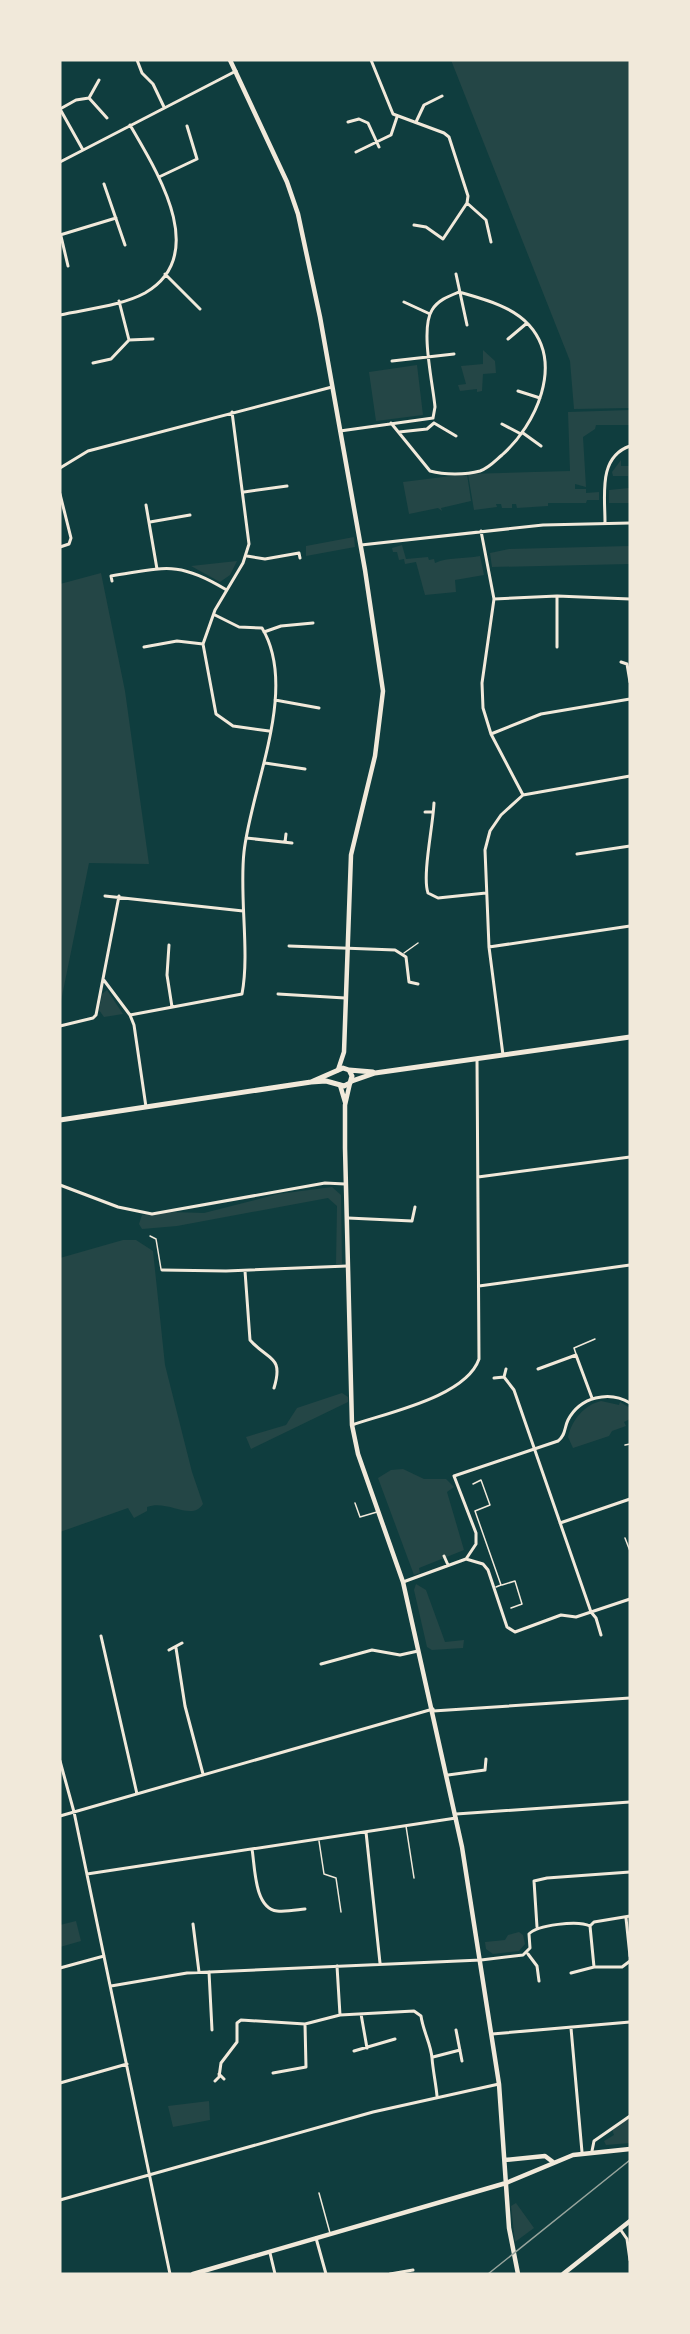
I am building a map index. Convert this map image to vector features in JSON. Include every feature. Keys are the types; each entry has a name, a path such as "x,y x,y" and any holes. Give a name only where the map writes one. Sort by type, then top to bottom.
{"main road":[{"path":"311,1082 337,1071 375,1072 630,1037"},
{"path":"349,1070 351,1082"},
{"path":"337,1071 335,1080 339,1084"},
{"path":"60,1120 311,1082 326,1081 339,1084 351,1082 375,1072"}],"street":[{"path":"137,60 142,73 153,84 164,107"},
{"path":"230,60 287,182 298,214 361,545 383,691 375,756 351,855 344,1052 349,1070"},
{"path":"371,60 390,110 397,117 416,122 448,137 468,196 443,239 426,227 414,225"},
{"path":"60,162 236,71"},
{"path":"89,98 99,80"},
{"path":"416,122 423,105 442,96"},
{"path":"83,150 60,109 76,100 89,98"},
{"path":"89,98 107,118"},
{"path":"356,152 391,135 397,117"},
{"path":"348,122 359,119 365,121 379,147"},
{"path":"60,315 144,293 165,274 172,260 177,234 171,205 159,177 130,125"},
{"path":"159,177 197,159 187,126"},
{"path":"104,184 125,245"},
{"path":"466,203 486,220 491,242"},
{"path":"68,266 60,234 116,219"},
{"path":"165,274 200,309"},
{"path":"456,274 467,325"},
{"path":"391,423 430,471 449,474 480,471 508,450 522,433 540,398 544,384 543,352 527,323 507,309 459,292 446,297 430,315 429,357 435,407 433,421 427,429 399,432"},
{"path":"119,301 129,340"},
{"path":"404,302 430,315"},
{"path":"508,339 527,323"},
{"path":"93,363 111,359 129,340 153,339"},
{"path":"392,361 454,354"},
{"path":"60,468 88,451 332,387"},
{"path":"518,391 540,398"},
{"path":"231,412 249,535 246,556 225,589 203,644 216,714 233,726 269,731"},
{"path":"340,432 391,423 433,421 456,436"},
{"path":"502,424 522,433 541,446"},
{"path":"605,522 608,467 616,453 630,446"},
{"path":"244,492 288,486"},
{"path":"60,494 71,538 69,544 60,548"},
{"path":"146,504 157,569"},
{"path":"150,522 190,515"},
{"path":"361,545 481,531 605,522 630,523"},
{"path":"481,531 494,599 482,683 483,708 491,734 523,795"},
{"path":"246,556 265,559 299,553 300,558"},
{"path":"112,581 111,576 157,569 188,570 225,589"},
{"path":"494,599 556,596 630,599"},
{"path":"556,596 557,647"},
{"path":"130,1015 242,994 243,868 246,838 266,763 275,700 269,639 262,628 239,627 215,615"},
{"path":"264,632 281,626 313,623"},
{"path":"144,647 177,641 203,644"},
{"path":"621,662 628,663 630,682"},
{"path":"491,734 542,714 630,699"},
{"path":"275,700 319,708"},
{"path":"266,763 304,769"},
{"path":"503,1055 489,947 485,850 490,831 501,815 523,795 630,777"},
{"path":"434,803 427,865 428,893 438,898 486,893"},
{"path":"425,812 433,812"},
{"path":"285,842 286,834"},
{"path":"246,838 292,843"},
{"path":"577,854 630,846"},
{"path":"105,896 243,911"},
{"path":"60,1026 93,1018 96,1015 119,896"},
{"path":"489,947 630,926"},
{"path":"169,945 168,975 172,1007"},
{"path":"289,946 395,950 404,954 406,978 412,984 418,984"},
{"path":"103,979 130,1015 146,1107"},
{"path":"278,994 345,998"},
{"path":"337,1071 344,1052"},
{"path":"352,1425 423,1401 471,1375 479,1353 477,1059"},
{"path":"351,1082 345,1105 345,1184 352,1425 358,1454 403,1582 448,1775 492,2034 499,2084 511,2242 518,2274"},
{"path":"339,1084 345,1105"},
{"path":"478,1177 630,1157"},
{"path":"60,1185 118,1207 152,1214 325,1183 345,1184"},
{"path":"346,1218 412,1221 415,1207"},
{"path":"479,1286 630,1265"},
{"path":"162,1270 245,1271 347,1266"},
{"path":"245,1271 250,1340 276,1361 279,1370 274,1388"},
{"path":"538,1369 576,1355 592,1398"},
{"path":"504,1377 506,1369"},
{"path":"494,1378 504,1377"},
{"path":"504,1377 514,1390 591,1612 596,1618 602,1635"},
{"path":"466,1559 476,1544 476,1533 454,1476 563,1437 574,1412 592,1398 611,1396 630,1403"},
{"path":"560,1523 630,1499"},
{"path":"444,1556 448,1565"},
{"path":"403,1582 466,1559 483,1564 488,1570 507,1627 515,1632 561,1615 576,1617 630,1599"},
{"path":"101,1636 137,1794"},
{"path":"169,1650 176,1648 182,1642"},
{"path":"176,1648 186,1706 203,1774"},
{"path":"321,1664 372,1650 400,1655 418,1651"},
{"path":"60,1816 433,1710 630,1698"},
{"path":"448,1775 485,1770 486,1759"},
{"path":"60,1761 75,1812 170,2274"},
{"path":"87,1874 405,1826 456,1816 630,1802"},
{"path":"366,1832 380,1963"},
{"path":"252,1849 259,1893 267,1906 278,1911 305,1909"},
{"path":"537,1927 534,1881 630,1872"},
{"path":"590,1926 594,1922 628,1917 630,1956"},
{"path":"528,1953 529,1934 537,1927 580,1923 590,1926"},
{"path":"193,1924 198,1972"},
{"path":"590,1926 594,1968"},
{"path":"111,1986 198,1972 480,1960 528,1953 534,1958 538,1982"},
{"path":"60,1968 104,1956"},
{"path":"571,1972 622,1967 630,1961"},
{"path":"337,1965 340,2015"},
{"path":"209,1972 212,2030"},
{"path":"214,2081 219,2074 221,2063 237,2042 237,2023 241,2020 305,2024 340,2015 419,2013 432,2057 433,2079 437,2096"},
{"path":"361,2014 367,2048"},
{"path":"492,2034 630,2022"},
{"path":"273,2073 306,2067 305,2024"},
{"path":"571,2028 582,2152"},
{"path":"456,2030 462,2061"},
{"path":"354,2050 394,2039"},
{"path":"432,2057 460,2050"},
{"path":"60,2083 127,2064"},
{"path":"219,2074 224,2079"},
{"path":"60,2200 437,2096 499,2084"},
{"path":"592,2151 594,2141 630,2116"},
{"path":"193,2274 506,2183 582,2152 630,2149"},
{"path":"505,2160 545,2156 553,2162"},
{"path":"563,2274 630,2221"},
{"path":"620,2229 629,2244 630,2260"},
{"path":"316,2238 326,2274"},
{"path":"269,2252 275,2274"},
{"path":"390,2274 413,2270"}],"lane":[{"path":"404,954 418,944"},
{"path":"150,1236 156,1239 158,1264 162,1270"},
{"path":"576,1355 574,1348 595,1339"},
{"path":"625,1445 630,1444"},
{"path":"473,1484 482,1480 490,1505 475,1511 501,1585"},
{"path":"356,1503 360,1517 378,1511"},
{"path":"626,1538 630,1551"},
{"path":"494,1588 514,1581 522,1604 511,1608"},
{"path":"405,1826 414,1878"},
{"path":"319,1839 324,1874 336,1878 341,1912"},
{"path":"319,2193 330,2234"}],"shaded area":[{"path":"451,60 630,60 630,408 574,409 570,361"},
{"path":"483,350 495,361 496,373 483,374 482,391 477,392 477,389 460,391 458,385 466,384 461,366 483,364"},
{"path":"417,365 423,415 376,421 369,372"},
{"path":"630,410 630,425 596,425 595,429 583,437 586,487 575,484 575,489 586,489 586,493 599,492 599,500 587,500 586,503 548,503 548,506 517,508 516,504 512,504 512,508 502,508 501,504 496,504 497,507 474,510 468,474 570,471 568,412"},
{"path":"621,460 621,466 630,466 630,503 609,503 609,490 629,488 628,476 613,476 612,472"},
{"path":"467,474 471,501 441,508 442,511 438,508 409,514 403,482"},
{"path":"354,537 355,547 306,556 306,546"},
{"path":"630,543 630,564 492,567 490,553 509,549 629,546"},
{"path":"402,545 406,559 428,557 429,560 434,559 435,563 480,556 484,575 455,580 456,592 425,595 416,562 405,564 404,559 399,560 397,552 393,552 392,548"},
{"path":"237,561 230,575 220,582 191,566"},
{"path":"101,573 125,691 149,864 89,863 60,1006 60,584"},
{"path":"107,990 123,1014 104,1017 99,1010 102,994"},
{"path":"332,1187 341,1195 342,1264 336,1264 337,1206 328,1198 177,1226 142,1229 139,1224 142,1215 172,1212 204,1213 278,1194"},
{"path":"123,1240 136,1240 153,1251 165,1365 192,1472 203,1504 193,1511 155,1505 147,1507 147,1511 134,1518 128,1508 60,1532 60,1258"},
{"path":"342,1393 348,1397 348,1402 251,1449 246,1437 286,1425 297,1408"},
{"path":"601,1401 619,1405 620,1402 630,1408 630,1419 624,1422 626,1426 612,1431 609,1436 573,1448 568,1437 572,1425 584,1410"},
{"path":"403,1469 424,1479 446,1479 454,1487 447,1492 464,1550 419,1568 420,1573 414,1575 378,1478 391,1470"},
{"path":"416,1584 426,1590 445,1642 464,1640 463,1648 432,1650 427,1647 414,1590"},
{"path":"76,1921 81,1941 60,1947 60,1925"},
{"path":"519,1932 523,1935 525,1944 519,1951 493,1954 486,1949 485,1942 505,1940 508,1935"},
{"path":"209,2101 210,2120 173,2127 168,2106"},
{"path":"630,2116 630,2143 606,2145 604,2141 614,2135 612,2129"},
{"path":"516,2203 534,2228 515,2242 511,2206"}],"railway":[{"path":"488,2274 630,2160"}]}
